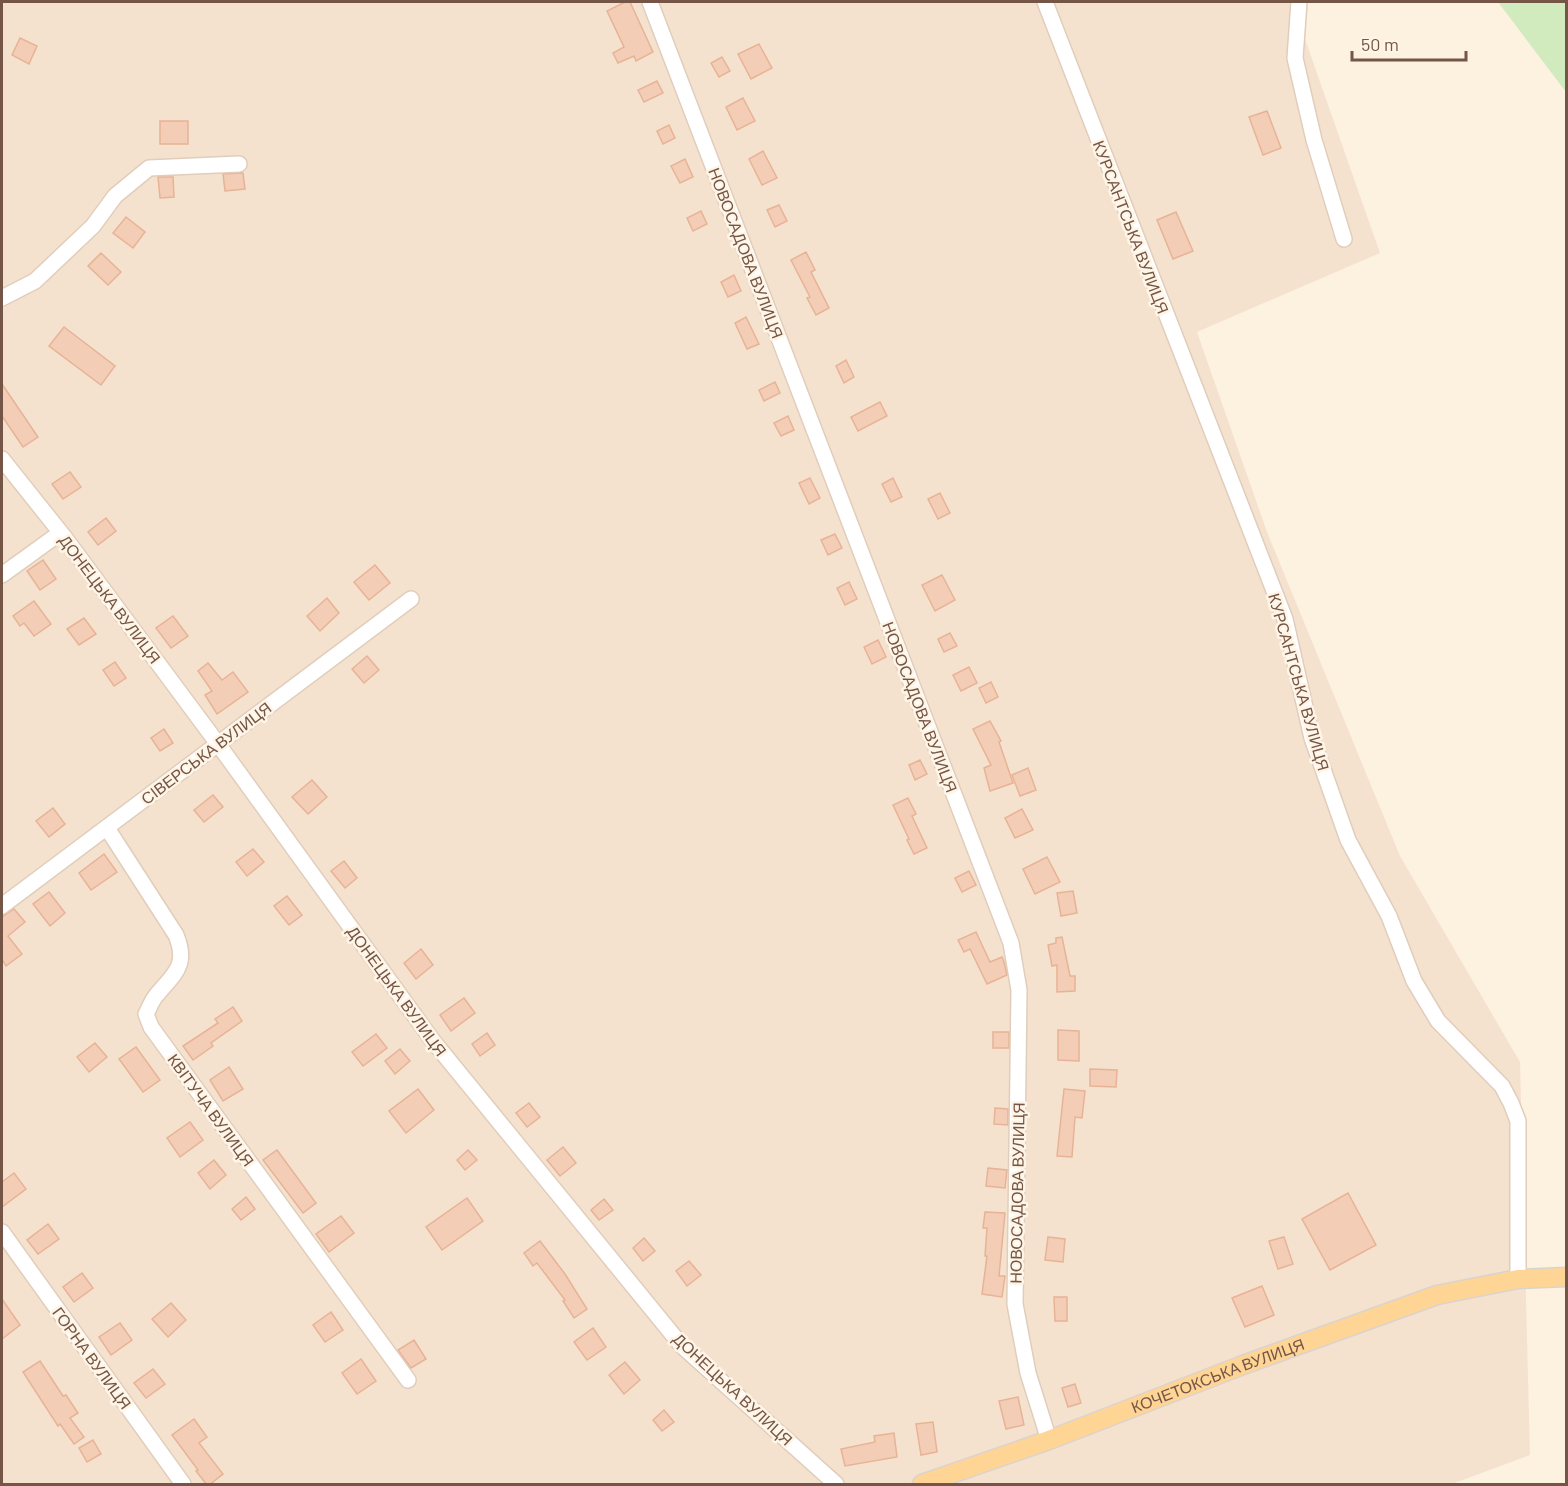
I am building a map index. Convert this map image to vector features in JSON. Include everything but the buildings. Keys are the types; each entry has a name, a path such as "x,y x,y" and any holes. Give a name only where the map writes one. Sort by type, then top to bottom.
{"main road":[{"name":"КОЧЕТОКСЬКА ВУЛИЦЯ","path":"922,1485 1437,1295 1518,1279 1566,1277"}],"street":[{"name":"НОВОСАДОВА ВУЛИЦЯ","path":"650,2 1011,943 1020,990 1015,1304 1028,1373 1049,1440"},
{"name":"КУРСАНТСЬКА ВУЛИЦЯ","path":"1048,2 1285,620 1312,738 1348,840 1389,916 1414,981 1438,1021 1502,1086 1518,1121 1518,1279"},
{"path":"1299,2 1294,58 1314,140 1344,239"},
{"path":"2,298 35,281 93,226 115,196 149,168 238,164"},
{"name":"ДОНЕЦЬКА ВУЛИЦЯ","path":"2,459 60,532 218,744 433,1041 682,1346 836,1485"},
{"path":"2,575 60,532"},
{"name":"СІВЕРСЬКА ВУЛИЦЯ","path":"2,906 411,599"},
{"name":"КВІТУЧА ВУЛИЦЯ","path":"107,828 176,935 181,947 180,964 169,982 153,998 146,1014 151,1027 408,1380"},
{"name":"ГОРНА ВУЛИЦЯ","path":"2,1232 183,1485"}],"shaded area":[{"path":"2,2 1292,2 1380,253 1197,332 1267,532 1400,856 1520,1062 1530,1455 1452,1484 2,1484"}],"green space":[{"path":"1498,2 1566,2 1566,92"}]}
